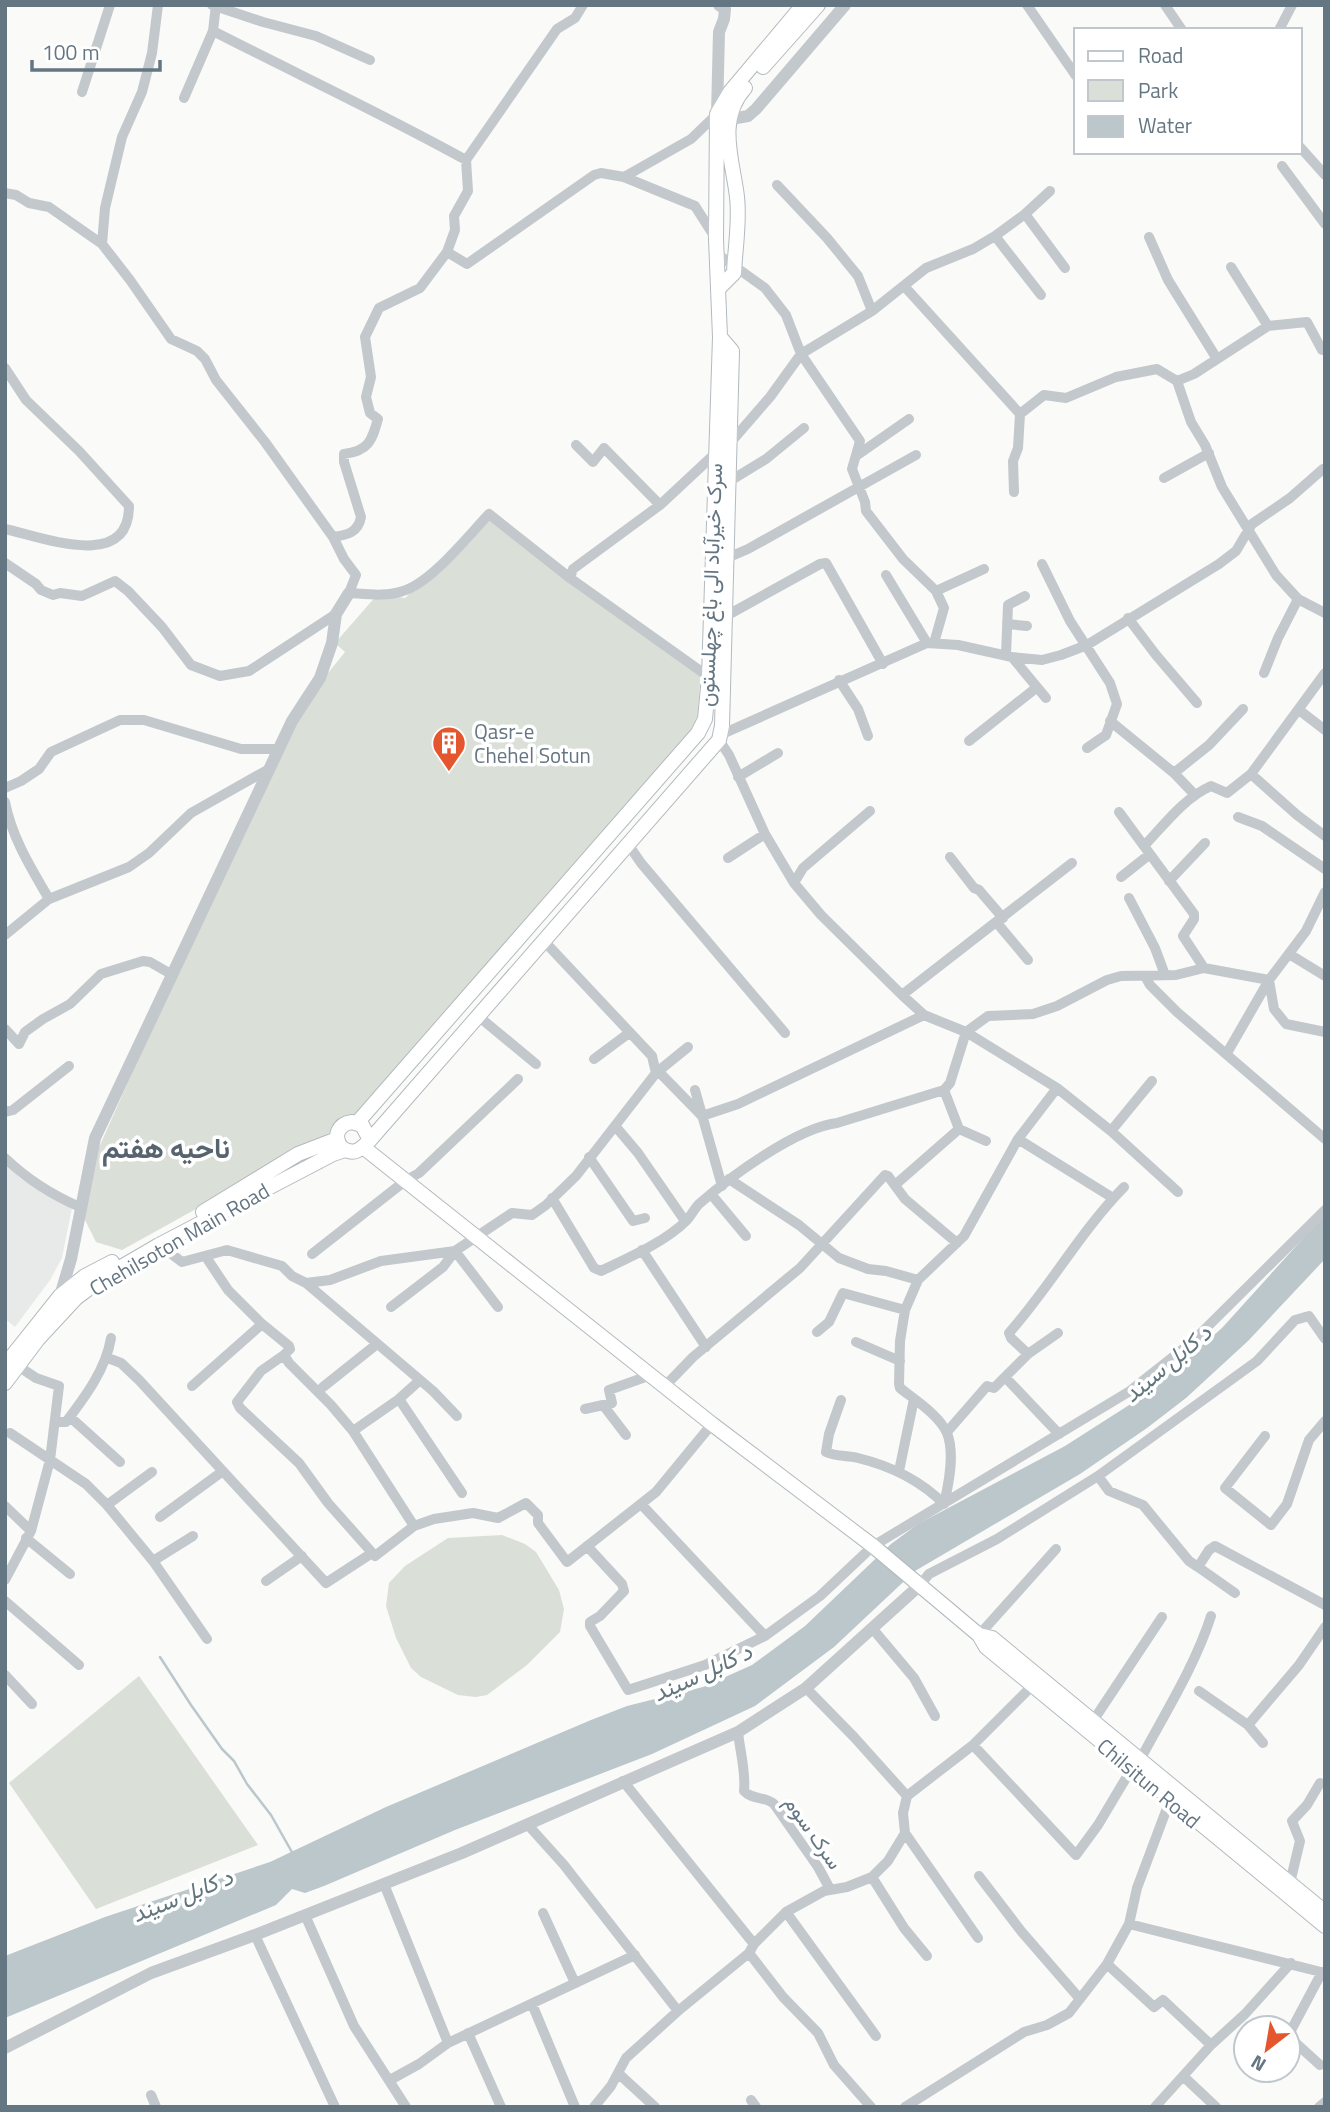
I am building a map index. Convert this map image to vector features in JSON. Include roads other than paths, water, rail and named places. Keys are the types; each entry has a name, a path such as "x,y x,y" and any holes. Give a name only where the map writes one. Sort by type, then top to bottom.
{"main road":[{"path":"719,288 734,273 738,199 724,116 730,92 803,5"},
{"path":"724,116 737,96 818,5"},
{"name":"سرک خیرآباد الی باغ چهلستون","path":"357,1123 698,733 705,719 722,486 715,453 720,337 716,246 724,116"},
{"path":"367,1143 365,1129 357,1123 342,1125 339,1129 341,1145 354,1152 367,1143 720,737 727,558 722,486 729,443 732,351 720,337"},
{"name":"Chilsitun Road","path":"367,1143 405,1181 712,1424 916,1581 979,1635 985,1647 1032,1686 1325,1912"},
{"name":"Chehilsoton Main Road","path":"5,1383 8,1365 60,1296 85,1276 333,1154 341,1145"},
{"name":"Chehilsoton Main Road","path":"8,1365 76,1298 156,1243"},
{"name":"Chilsitun Road","path":"979,1635 992,1638 1093,1721 1170,1800 1325,1926"}],"street":[{"path":"82,92 110,5"},
{"path":"102,244 105,208 122,137 142,92 152,53 158,5"},
{"path":"333,537 352,533 359,526 360,517 344,454 369,444 378,419 370,412 366,397 372,377 365,337 379,308 420,288 447,253 455,230 454,216 468,191 466,160 557,29 575,18 583,5"},
{"name":"سرک خیرآباد الی باغ چهلستون","path":"719,5 725,9 719,32 724,116"},
{"path":"624,177 691,139 724,116 748,116 845,5"},
{"path":"1027,5 1074,73"},
{"path":"1165,5 1181,28"},
{"path":"1280,28 1292,5"},
{"path":"184,98 213,31 215,6 316,36 370,60"},
{"path":"213,31 386,116 466,160"},
{"path":"1302,148 1325,175"},
{"path":"1282,166 1325,224"},
{"path":"447,253 467,264 594,175 601,173 624,177 695,206 716,246 734,266 765,288 786,314 801,354 860,441 852,469 866,511 903,559 936,591 944,608 931,643"},
{"path":"777,185 827,238 858,276 872,311"},
{"path":"570,578 573,569 660,505 729,443 770,397 801,354 872,311 926,268 972,249 995,236 1050,191"},
{"path":"5,193 16,195 29,203 49,207 102,244 172,339 197,351 205,359 216,380 265,442 333,537 356,575 336,614 332,643 320,678 292,721 95,1138 71,1259 60,1296"},
{"path":"1025,214 1065,268"},
{"path":"995,236 1041,295"},
{"path":"1149,237 1168,280 1217,359"},
{"path":"1231,267 1268,326"},
{"path":"905,287 1020,414 1018,448 1013,461 1014,492"},
{"path":"1177,381 1194,374 1268,326 1307,322 1324,351"},
{"path":"5,368 26,400 79,451 129,506 129,517 115,540 106,544 81,546 5,528"},
{"path":"1020,414 1044,395 1066,398 1116,377 1157,369 1177,381 1191,422 1209,453 1222,487 1276,575 1298,599 1325,613"},
{"path":"855,456 909,419"},
{"path":"722,486 766,459 804,428"},
{"path":"576,445 593,463 604,447 660,505"},
{"path":"1164,478 1209,453"},
{"path":"727,558 748,549 916,455"},
{"path":"1178,1192 1111,1130 1057,1088 966,1032 924,1015 821,915 794,883 765,834 720,737 839,680 931,643 958,645 1042,660 1087,645 1219,564 1236,551 1252,524 1290,498 1323,469"},
{"path":"349,593 381,594 404,591 425,579 489,514 570,578 709,677"},
{"path":"5,563 41,590 53,595 61,593 82,596 115,581 162,627 191,666 220,676 248,671 336,614"},
{"path":"726,615 826,563 883,664"},
{"path":"1042,564 1070,621 1110,683 1117,704 1103,739 1087,748"},
{"path":"936,591 984,569"},
{"path":"886,575 931,643"},
{"path":"1025,596 1008,606 1009,656 1046,698"},
{"path":"1264,673 1298,599"},
{"path":"1128,618 1197,703"},
{"path":"1007,624 1027,626"},
{"path":"1121,877 1195,795 1211,786 1227,793 1251,774 1325,673"},
{"path":"839,680 858,709 868,736"},
{"path":"969,741 1036,688"},
{"path":"1174,773 1209,745 1243,709"},
{"path":"1299,710 1325,730"},
{"path":"5,788 21,782 39,769 51,752 120,720 144,720 241,749 279,749"},
{"path":"1110,721 1174,773 1195,795"},
{"path":"738,777 778,753"},
{"path":"5,934 49,899 129,867 149,853 191,813 271,768"},
{"path":"1251,774 1325,836"},
{"path":"5,802 10,826 49,899"},
{"path":"794,883 803,868 870,811"},
{"path":"1119,812 1194,914 1194,919 1183,936 1204,968"},
{"path":"1238,817 1262,826 1325,869"},
{"path":"728,858 765,834"},
{"path":"1169,881 1205,843"},
{"path":"628,844 641,863 785,1033"},
{"path":"950,857 974,888 979,890 1028,960"},
{"path":"902,995 1072,863"},
{"path":"1227,1053 1269,980 1323,905 1325,892"},
{"path":"1129,898 1155,948 1165,975"},
{"path":"544,941 652,1056 656,1073"},
{"path":"1289,954 1325,975"},
{"path":"5,1029 19,1044 25,1032 70,1004 101,974 113,970 143,961 171,974"},
{"path":"552,1198 598,1271 642,1250 685,1221 711,1194 775,1148 822,1125 838,1123 944,1090 950,1083 966,1032 989,1016 1033,1014 1057,1006 1107,980 1121,976 1176,975 1204,968 1269,980"},
{"path":"1145,976 1150,985 1177,1012 1325,1139"},
{"path":"1269,980 1274,1009 1286,1024 1325,1032"},
{"path":"702,1116 738,1104 924,1015"},
{"path":"478,1016 536,1064"},
{"path":"594,1059 629,1033"},
{"path":"391,1307 443,1267 455,1251 512,1213 532,1216 576,1176 656,1073 688,1046"},
{"path":"5,1112 13,1110 69,1066"},
{"path":"656,1073 661,1074 702,1116"},
{"path":"312,1254 419,1173 518,1079"},
{"path":"1111,1130 1152,1081"},
{"path":"944,1504 950,1449 947,1432 900,1388 900,1341 905,1310 918,1280 964,1236 1018,1139 1057,1088"},
{"path":"695,1090 725,1183 824,1243 833,1254 852,1264 918,1280"},
{"path":"944,1090 959,1129 986,1141"},
{"path":"615,1127 638,1153 685,1221"},
{"path":"895,1185 959,1129"},
{"path":"1018,1139 1113,1198"},
{"path":"589,1157 633,1222 645,1218"},
{"path":"5,1158 24,1176 55,1196 80,1207"},
{"path":"665,1386 693,1357 768,1297 824,1243 885,1175 905,1199 957,1242"},
{"path":"1028,1354 1009,1333 1039,1299 1080,1239 1124,1187"},
{"path":"711,1194 746,1236"},
{"path":"587,1546 622,1584 624,1591 600,1616 590,1622 590,1626 628,1690 705,1665 765,1636 820,1596 875,1548 1130,1391 1192,1342 1325,1210"},
{"path":"156,1243 182,1262 227,1250 282,1266 292,1276 306,1283 420,1380 457,1416"},
{"path":"642,1250 706,1347"},
{"path":"306,1283 330,1280 381,1261 455,1251"},
{"path":"455,1251 498,1307"},
{"path":"206,1257 228,1290 289,1346 284,1355 261,1371 237,1402 240,1408 299,1463 328,1503 376,1556 414,1526 434,1519 473,1513 498,1518 526,1503 538,1515 538,1523 565,1561 569,1561 656,1492 712,1424"},
{"path":"71,1259 85,1276"},
{"path":"817,1332 829,1322 843,1293 905,1310"},
{"path":"5,2048 151,1973 256,1935 528,1825 737,1732 806,1688 872,1628 916,1581 997,1539 1098,1476 1257,1361 1295,1320 1309,1316 1325,1339"},
{"path":"192,1386 262,1324"},
{"path":"947,1432 987,1386 994,1388 1028,1354 1058,1333"},
{"path":"56,1422 66,1422 108,1358 111,1338"},
{"path":"856,1342 900,1361"},
{"path":"323,1387 377,1344"},
{"path":"284,1355 353,1431 414,1526"},
{"path":"108,1358 121,1363 139,1380 328,1583 372,1553"},
{"path":"5,1580 29,1535 50,1461 58,1385 8,1365"},
{"path":"585,1409 613,1402 609,1390 651,1376"},
{"path":"1005,1377 1059,1434"},
{"path":"353,1431 399,1399 420,1380"},
{"path":"399,1399 462,1493"},
{"path":"899,1471 914,1399"},
{"path":"841,1400 829,1434 826,1452 861,1458 899,1471 925,1487 944,1504"},
{"path":"603,1405 626,1435"},
{"path":"69,1417 120,1462"},
{"path":"1265,1436 1225,1488 1271,1525 1287,1504 1309,1440 1325,1421"},
{"path":"10,1433 86,1484 107,1505 153,1561 208,1639"},
{"path":"160,1517 223,1471"},
{"path":"107,1505 152,1472"},
{"path":"1098,1476 1109,1491 1143,1505 1189,1561 1235,1593"},
{"path":"642,1504 765,1636"},
{"path":"5,1506 29,1535 70,1574"},
{"path":"153,1561 193,1535"},
{"path":"1198,1567 1209,1550 1215,1546 1325,1605"},
{"path":"979,1635 1056,1549"},
{"path":"266,1581 302,1556"},
{"path":"5,1601 79,1665"},
{"path":"973,1745 1076,1855 1136,1764 1176,1694 1212,1615"},
{"path":"1093,1721 1162,1617"},
{"path":"1248,1725 1299,1665 1325,1627"},
{"path":"872,1628 914,1678 935,1716"},
{"path":"5,1675 32,1704"},
{"path":"978,1938 905,1833 903,1812 907,1796 973,1745 1032,1686"},
{"path":"806,1688 907,1796"},
{"path":"1199,1690 1248,1725 1263,1743"},
{"name":"سرک سوم","path":"737,1732 741,1760 746,1772 744,1791 774,1804 830,1889"},
{"path":"623,1782 751,1948 783,1997 818,2033 834,2065 871,2107"},
{"path":"1290,1884 1300,1841 1292,1821 1307,1805 1320,1783"},
{"path":"910,2106 1024,2032 1047,2025 1069,2013 1107,1964 1129,1924 1137,1888 1170,1800"},
{"path":"528,1825 564,1865 678,2011"},
{"path":"594,2107 619,2074 626,2058 751,1948 786,1912 824,1891 872,1877 888,1861 905,1833"},
{"path":"979,1875 1021,1931 1080,1999"},
{"path":"872,1877 904,1928 926,1956"},
{"path":"384,1884 448,2043"},
{"path":"786,1912 876,2036"},
{"path":"544,1913 575,1983"},
{"path":"305,1915 354,2026 406,2107"},
{"path":"1129,1924 1324,1973 1288,2036 1320,2064"},
{"path":"256,1935 335,2107"},
{"path":"390,2080 419,2064 448,2043 635,1955"},
{"path":"1155,2107 1291,1963"},
{"path":"1107,1964 1154,2007 1163,2000 1211,2045"},
{"path":"532,2004 575,2107"},
{"path":"468,2033 501,2107"},
{"path":"619,2074 655,2107"},
{"path":"1183,2076 1216,2107"},
{"path":"151,2095 156,2107"},
{"path":"1319,2107 1325,2102"}],"water":[{"name":"د کابل سيند","path":"1325,1214 1325,1259 1248,1341 1186,1398 1080,1474 915,1571 834,1647 755,1706 652,1754 455,1830 324,1886 305,1893 292,1889 276,1905 5,2018 5,1956 105,1917 270,1862 386,1807 591,1720 627,1706 703,1687 752,1665 805,1626 891,1544 918,1524 1065,1446 1159,1383 1222,1328"}],"waterway":[{"path":"160,1657 191,1705 271,1815 293,1854"}],"place":[{"name":"Qasr-e Chehel Sotun","path":"449,773"}],"district":[{"name":"ناحیه هفتم","path":"166,1147"}]}
